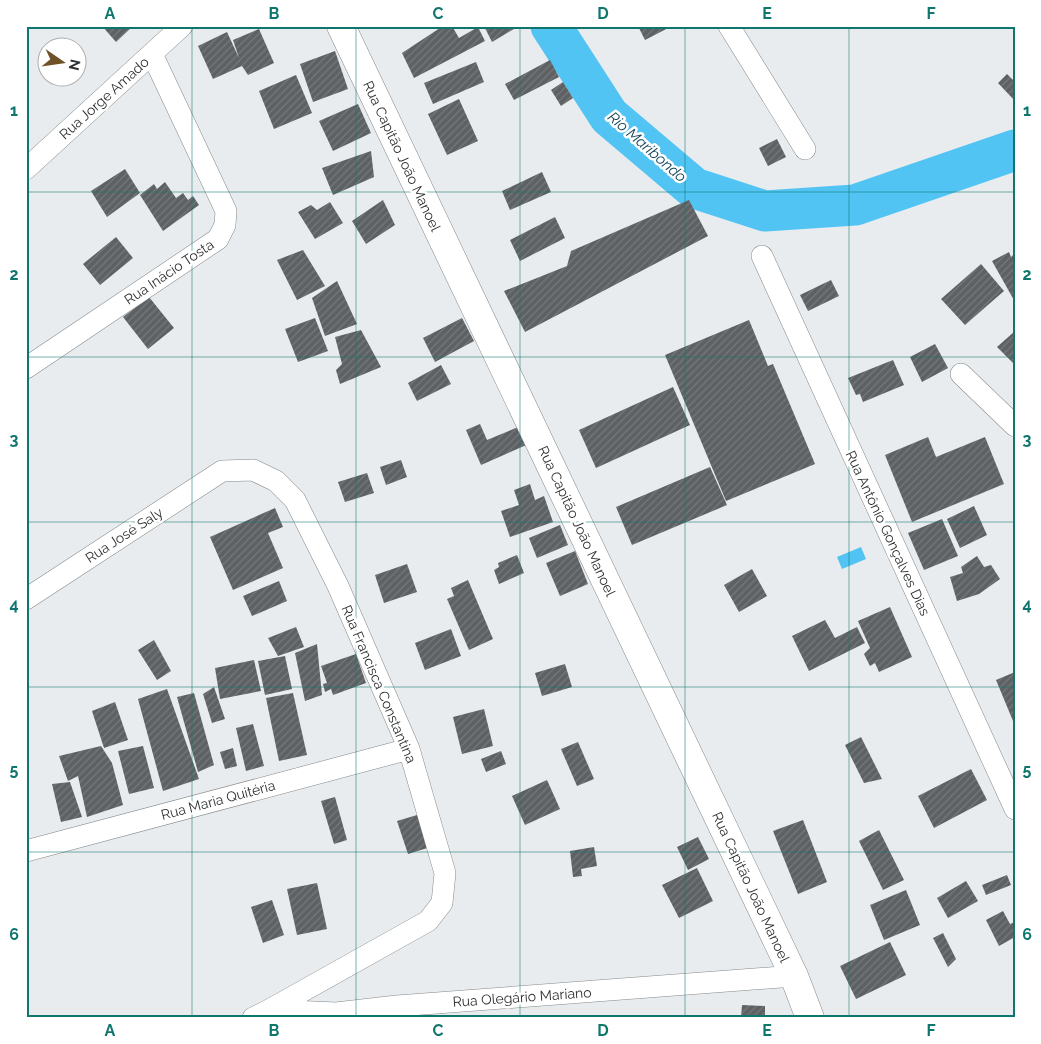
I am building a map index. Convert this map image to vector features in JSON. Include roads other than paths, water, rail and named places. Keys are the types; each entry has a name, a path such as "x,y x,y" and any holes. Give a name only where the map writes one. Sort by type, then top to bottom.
{"main road":[{"name":"Rua Capitão João Manoel","path":"341,26 794,976 810,1018"}],"street":[{"name":"Rua Jorge Amado","path":"26,169 182,26"},
{"path":"729,26 805,149"},
{"name":"Rua Inácio Tosta","path":"26,368 218,239 225,225 226,211 152,54"},
{"name":"Rua Antônio Gonçalves Dias","path":"762,256 1015,809"},
{"path":"961,374 1015,426"},
{"name":"Rua Francisca Constantina","path":"222,471 253,470 276,482 295,500 338,586 409,749 445,872 442,902 428,921 264,1015"},
{"name":"Rua José Saly","path":"26,599 222,471"},
{"name":"Rua Maria Quitéria","path":"26,851 409,749"},
{"name":"Rua Olegário Mariano","path":"264,1015 336,1013 397,1006 794,976"}],"water":[{"path":"861,547 866,559 842,569 837,557"}],"waterway":[{"name":"Rio Maribondo","path":"551,26 609,116 694,188 765,211 855,205 1015,150"}]}
